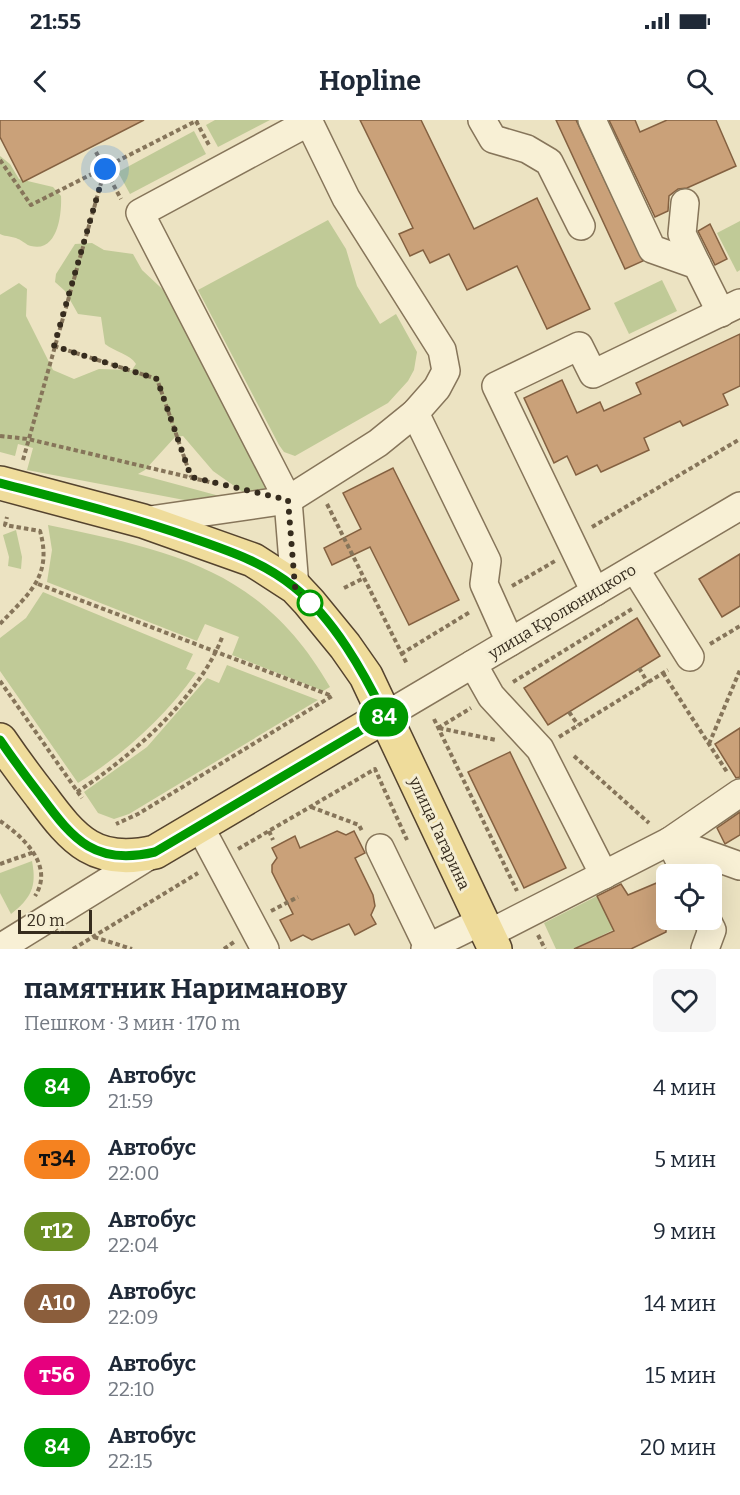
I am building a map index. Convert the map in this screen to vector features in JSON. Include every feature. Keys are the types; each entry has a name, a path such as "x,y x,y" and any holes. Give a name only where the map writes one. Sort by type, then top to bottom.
{"main road":[{"name":"улица Гагарина","path":"10,476 254,560 295,587 356,660 385,716 488,935"},
{"path":"0,740 64,828 82,844 100,853 131,857 155,852 385,716"}],"street":[{"path":"482,120 493,139 527,149 549,162 581,226"},
{"path":"592,120 652,249 697,265"},
{"path":"143,521 288,500 378,442 415,413 437,388 446,371 442,350 346,198 308,122 140,213 288,500 295,587"},
{"path":"595,592 496,386 579,346 592,374 730,308 697,265 682,234 685,203"},
{"path":"415,413 487,561 484,584 510,642"},
{"name":"улица Кролюницкого","path":"385,716 595,592 641,579 740,506"},
{"path":"641,579 690,657"},
{"path":"473,664 491,696 552,748 604,875"},
{"path":"372,841 427,948 488,935 670,842 740,793"},
{"path":"199,825 265,949"},
{"path":"670,842 740,866"},
{"path":"670,842 681,864"},
{"path":"0,948 155,852"},
{"path":"705,949 712,930"}],"path":[{"path":"0,160 31,205 197,120 211,148"},
{"path":"10,476 28,439 105,169"},
{"path":"54,346 157,379 191,477"},
{"path":"0,436 28,439 223,485"},
{"path":"590,529 740,439"},
{"path":"316,481 407,664"},
{"path":"0,624 38,584 44,552 40,531 5,525 7,517"},
{"path":"344,588 364,578"},
{"path":"438,728 630,610 641,579"},
{"path":"38,584 216,654 332,696 138,814 119,824 111,825"},
{"path":"438,728 552,748 555,739 740,626"},
{"path":"78,792 144,743 216,654 223,635"},
{"path":"639,668 648,683"},
{"path":"709,744 740,670"},
{"path":"663,673 740,793"},
{"path":"0,681 87,806"},
{"path":"569,712 578,725"},
{"path":"434,719 545,949"},
{"path":"573,755 670,842"},
{"path":"311,807 359,825 372,841"},
{"path":"0,821 20,834 34,852 40,884"},
{"path":"268,831 273,840"},
{"path":"0,864 34,852"},
{"path":"269,912 298,897"},
{"path":"73,949 93,937 132,949"}],"green space":[{"path":"215,120 270,120 218,147 206,125"},
{"path":"194,131 206,154 130,194 118,172"},
{"path":"0,156 10,164 19,179 53,187 61,196 59,221 53,238 47,244 40,247 31,246 16,238 0,234"},
{"path":"328,220 346,249 357,286 380,324 396,314 417,352 414,370 408,381 388,403 295,456 284,452 279,445 198,290"},
{"path":"740,221 740,270 737,272 717,233"},
{"path":"92,243 104,250 133,254 142,270 174,300 269,489 247,495 213,471 183,436 175,437 145,470 138,474 227,498 200,503 27,470 33,448 18,444 15,456 0,452 0,295 19,283 27,289 26,316 53,370 74,379 99,369 132,370 136,364 105,344 101,317 78,314 65,291 55,282 56,274 75,244"},
{"path":"662,280 677,311 629,334 614,303"},
{"path":"48,525 135,545 174,557 210,572 244,591 275,616 303,647 330,687 323,691 232,655 239,637 205,624 197,641 47,582 52,550"},
{"path":"16,530 22,557 21,569 8,566 9,557 3,535"},
{"path":"43,592 193,654 186,669 196,673 171,705 128,747 78,783 0,671 0,638 26,618"},
{"path":"227,665 318,700 129,814 114,819 98,813 84,792 147,747 207,678 219,683"},
{"path":"32,861 34,878 31,891 23,903 11,914 0,893 0,873"},
{"path":"597,896 613,930 574,949 556,949 544,923"}],"building":[{"path":"0,120 144,120 23,182 0,137"},
{"path":"360,120 421,120 474,229 537,198 590,309 547,329 517,266 467,290 449,254 430,263 423,250 410,256 399,234 413,228"},
{"path":"556,120 576,120 643,261 625,269"},
{"path":"609,120 635,120 640,132 667,120 716,120 736,166 687,188 678,189 669,196 668,211 655,217"},
{"path":"710,224 727,259 715,265 698,231"},
{"path":"740,334 740,386 723,394 728,405 683,426 680,421 644,438 649,450 601,472 597,465 576,475 567,456 554,463 524,398 562,380 577,413 600,402 604,411 641,394 636,383"},
{"path":"393,468 459,600 409,625 370,547 332,565 324,548 361,529 343,493"},
{"path":"740,554 740,606 722,617 699,579"},
{"path":"637,618 660,656 548,725 524,688"},
{"path":"740,728 740,777 736,778 715,744"},
{"path":"510,752 566,868 524,888 468,772"},
{"path":"740,812 740,835 725,844 717,828"},
{"path":"337,831 346,835 354,831 365,853 355,858 373,895 375,906 371,915 376,924 355,935 349,924 312,940 303,935 291,941 280,920 293,914 272,872 272,865 277,858 272,848 295,836 300,848"},
{"path":"656,883 656,930 666,930 666,932 631,949 574,949 614,931 597,896 621,884 628,895"}],"bus line":[{"name":"84","path":"0,483 143,521 254,560 295,587 316,609 356,660 385,716 155,852 131,857 100,853 82,844 64,828 0,740"}],"route":[{"path":"105,169 54,346 157,379 191,477 288,500 295,587 310,603"}]}
